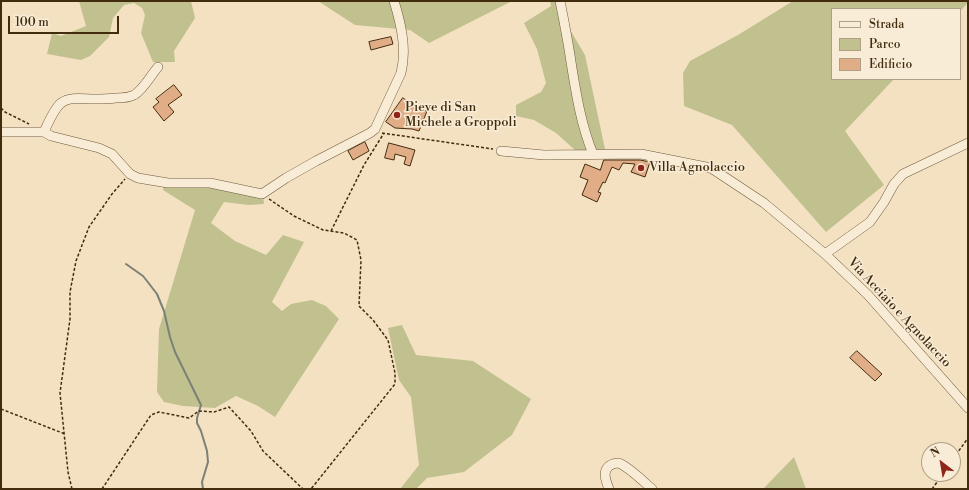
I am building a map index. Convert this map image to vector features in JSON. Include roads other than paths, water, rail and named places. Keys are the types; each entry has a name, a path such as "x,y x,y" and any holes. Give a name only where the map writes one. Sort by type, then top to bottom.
{"street":[{"path":"1,132 44,132 51,136 99,148 112,154 130,174 138,178 168,183 210,183 262,194 286,178 373,131 403,67 401,25 394,1"},
{"path":"560,1 578,106 588,144 593,154"},
{"path":"44,132 57,107 66,100 77,98 123,98 132,96 139,91 158,67"},
{"name":"Via Acciaio e Agnolaccio","path":"825,254 870,222 894,184 903,174 968,143"},
{"name":"Via Acciaio e Agnolaccio","path":"501,150 544,155 641,154 711,168 764,203 825,254 868,295 968,408"},
{"path":"609,489 605,477 606,471 610,464 614,463 625,466 652,489"}],"waterway":[{"path":"126,264 143,276 157,294 164,311 175,352 201,405 197,423 207,451 208,462 202,482 203,489"}],"place":[{"name":"Pieve di San Michele a Groppoli","path":"397,115"},
{"name":"Villa Agnolaccio","path":"641,168"}]}
